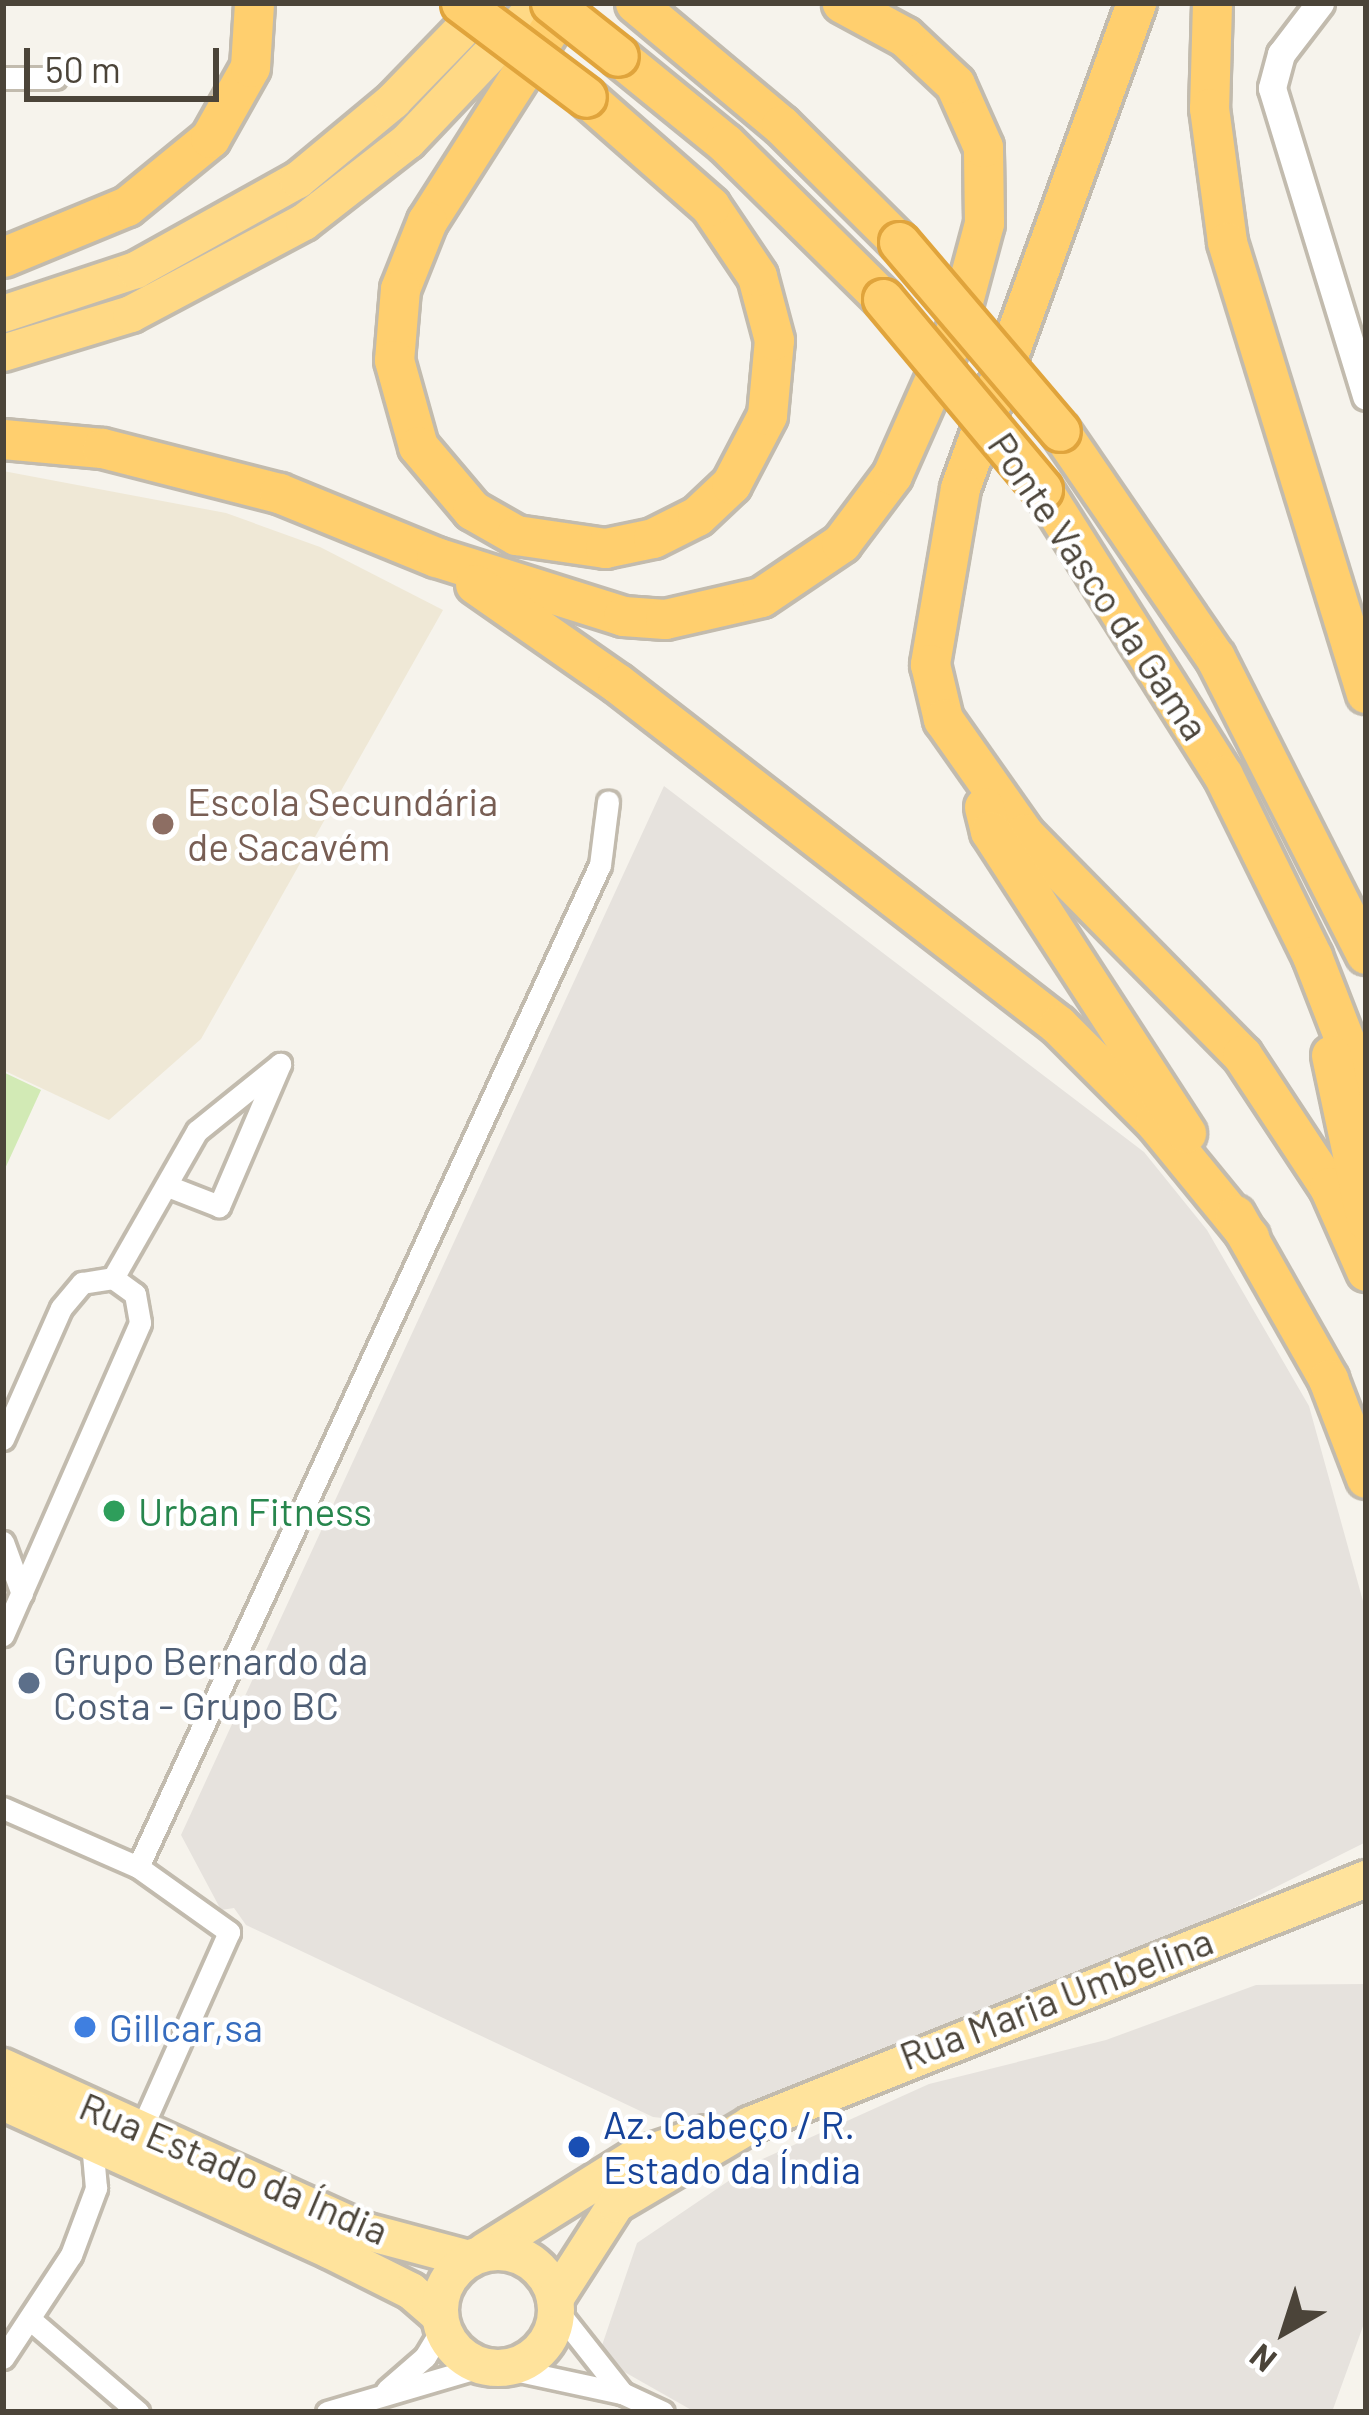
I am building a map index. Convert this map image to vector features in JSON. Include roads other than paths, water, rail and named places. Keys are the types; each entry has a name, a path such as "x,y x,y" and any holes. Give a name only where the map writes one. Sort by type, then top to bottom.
{"highway":[{"path":"3,257 127,206 210,138 250,68 254,3"},
{"path":"461,3 586,97 682,176 723,224 757,276 774,340 766,415 731,484 697,516 653,538 605,548 516,535 472,510 418,446 394,360 400,289 427,221 566,3"},
{"path":"3,314 136,270 298,180 393,101 488,3"},
{"path":"3,353 131,314 304,222 421,129 539,3"},
{"name":"Ponte Vasco da Gama","path":"550,3 724,142 883,299 1042,489 1172,684 1312,956 1366,1095"},
{"path":"3,439 102,448 279,493 436,557 574,606 665,619 761,597 841,543 872,507 954,335 987,185 978,131 955,84 905,37 842,3"},
{"path":"1136,3 960,488 945,554 930,664 944,718 1024,834 1242,1055 1329,1187 1366,1270"},
{"path":"1212,3 1209,108 1227,242 1366,693"},
{"name":"Ponte Vasco da Gama","path":"643,8 899,242 1060,431 1215,657 1298,808 1366,954"},
{"path":"436,557 617,682 1058,1025 1155,1122 1249,1238"},
{"path":"971,758 990,831 1249,1238 1328,1379 1366,1478"},
{"path":"1298,808 1366,909"},
{"path":"1312,956 1366,1220"}],"main road":[{"name":"Rua Maria Umbelina","path":"476,2255 634,2158 749,2125 1366,1879"},
{"name":"Rua Estado da Índia","path":"3,2067 364,2230 476,2255"},
{"name":"Rua Estado da Índia","path":"3,2102 352,2261 441,2322"},
{"name":"Rua Maria Umbelina","path":"555,2304 616,2204 749,2125"},
{"path":"476,2255 529,2260 555,2304 536,2354 494,2367 452,2346 441,2322 452,2273 476,2255"}],"street":[{"path":"1320,3 1281,55 1272,88 1366,397"},
{"path":"3,78 55,78"},
{"path":"138,1868 600,865 608,802"},
{"path":"113,1278 170,1187 197,1131 280,1064 219,1206 170,1187"},
{"path":"3,1438 61,1308 82,1282 113,1278 135,1294 140,1323 12,1591 3,1635"},
{"path":"3,1542 12,1591"},
{"path":"3,1808 138,1868 230,1932 141,2130"},
{"path":"3,2358 32,2321 71,2255 96,2188 92,2142"},
{"path":"555,2304 622,2393"},
{"path":"32,2321 138,2412"},
{"path":"382,2394 424,2357 441,2322"},
{"path":"327,2412 494,2367 622,2393 663,2412"}],"place":[{"name":"Escola Secundária de Sacavém","path":"163,824"},
{"name":"Urban Fitness","path":"114,1511"},
{"name":"Grupo Bernardo da Costa - Grupo BC","path":"29,1683"},
{"name":"Gillcar,sa","path":"85,2027"},
{"name":"Az. Cabeço / R. Estado da Índia","path":"579,2147"}]}
